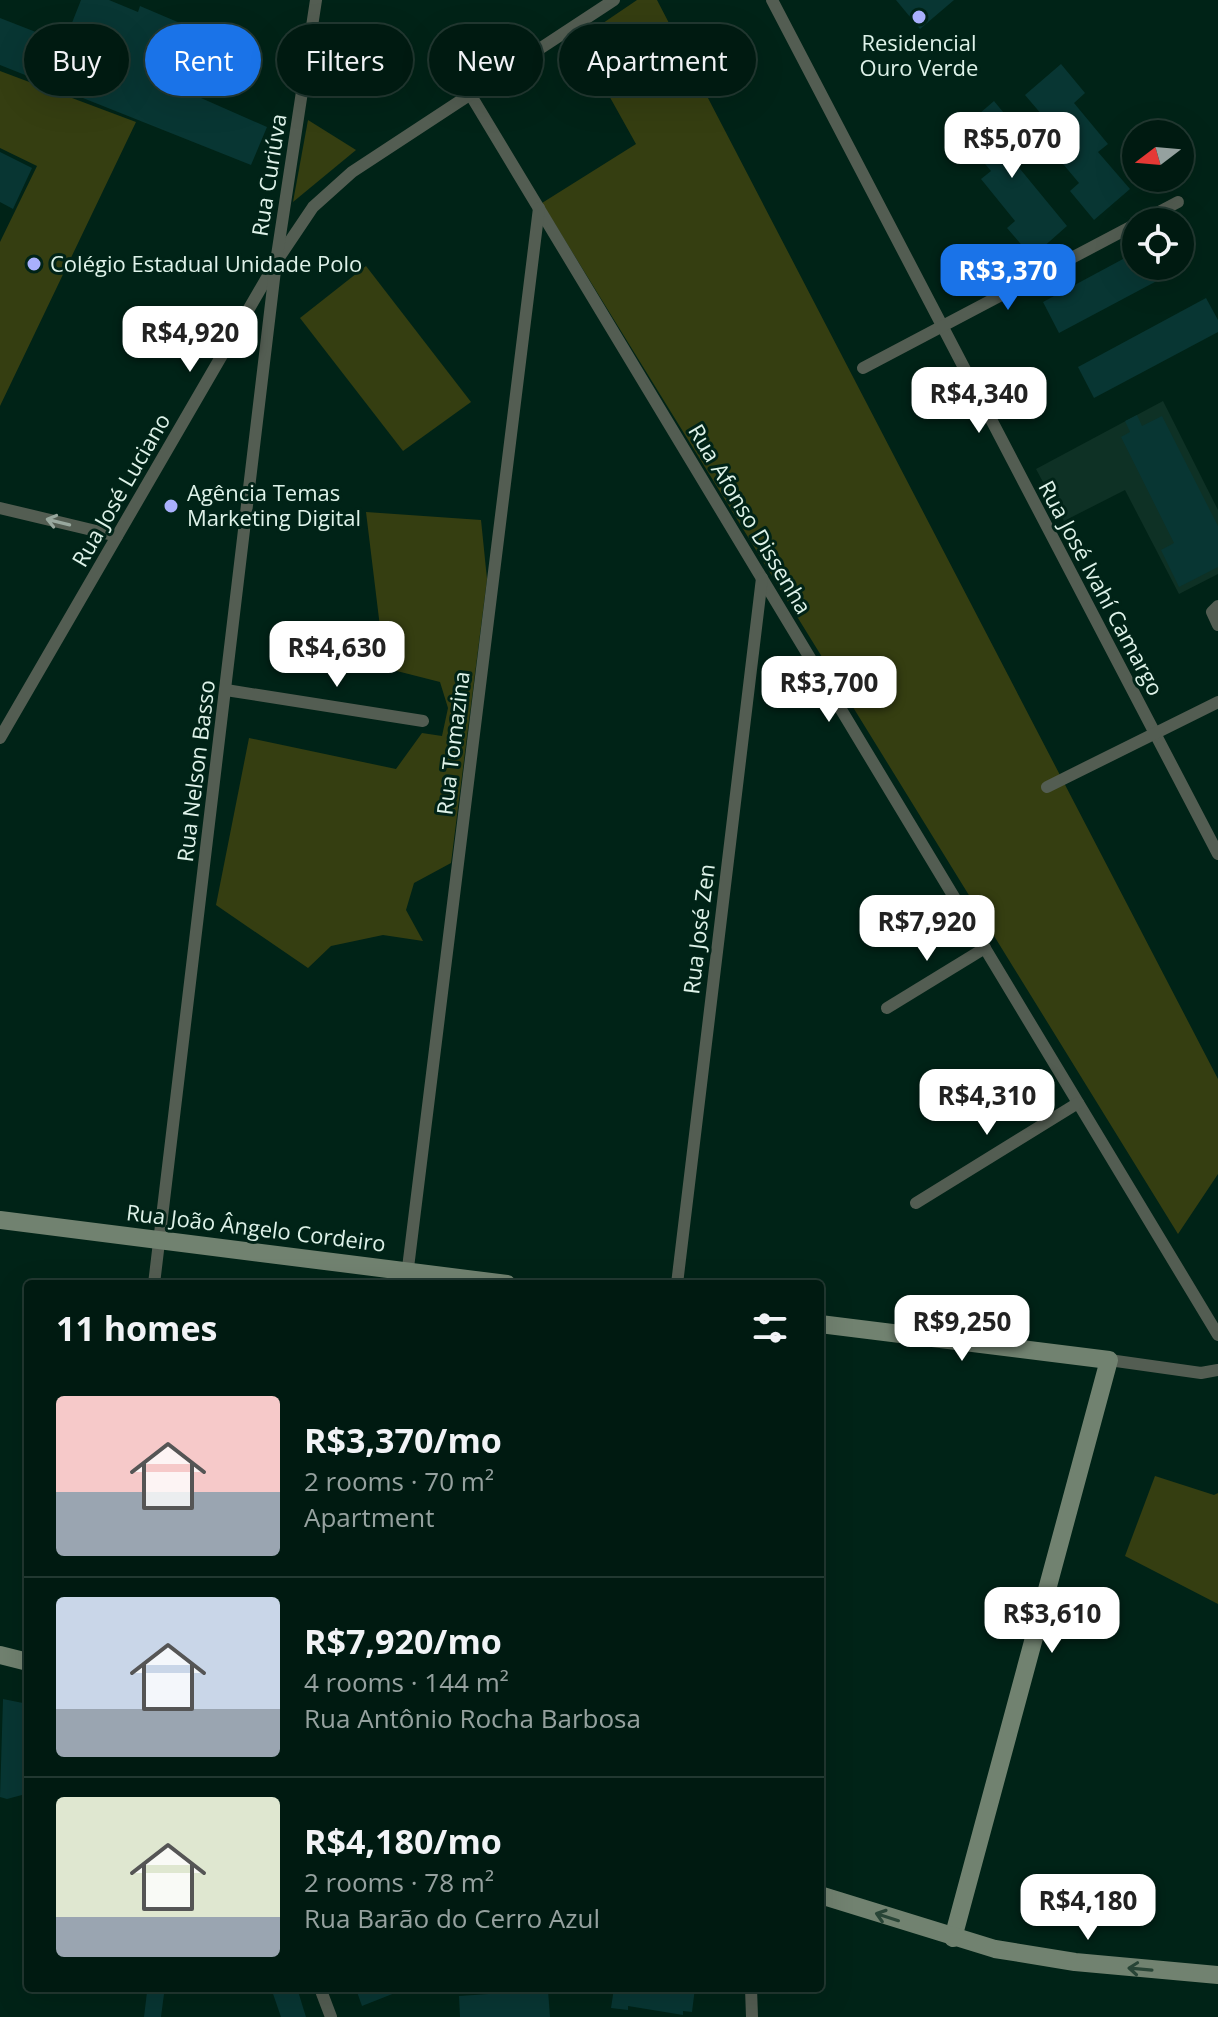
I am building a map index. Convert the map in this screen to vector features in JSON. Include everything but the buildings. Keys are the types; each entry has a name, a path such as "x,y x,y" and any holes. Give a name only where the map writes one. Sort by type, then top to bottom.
{"street":[{"name":"Rua Curiúva","path":"276,262 316,0"},
{"name":"Rua José Luciano","path":"543,46 614,0"},
{"name":"Rua José Ivahí Camargo","path":"772,0 1218,854"},
{"name":"Rua José Luciano","path":"0,738 276,262 313,207 330,188 467,96"},
{"name":"Rua Afonso Dissenha","path":"471,96 1218,1335"},
{"path":"1167,208 1178,202"},
{"name":"Rua Tomazina","path":"407,1278 539,208"},
{"path":"863,368 1122,231"},
{"name":"Rua Nelson Basso","path":"154,1280 276,262"},
{"path":"0,508 117,536"},
{"name":"Rua José Zen","path":"677,1280 762,578"},
{"path":"1218,606 1212,612 1218,625"},
{"path":"226,690 423,721"},
{"path":"1047,787 1218,702"},
{"path":"887,1008 985,948"},
{"path":"916,1203 1078,1103"},
{"name":"Rua João Ângelo Cordeiro","path":"0,1220 159,1240 407,1278 440,1280"},
{"path":"824,1324 1201,1373 1218,1370"},
{"path":"953,1938 1109,1360"},
{"path":"0,1655 24,1661"},
{"path":"824,1896 953,1938 1075,1962 1218,1975"},
{"path":"322,1992 331,2017"},
{"path":"751,1992 752,2017"}],"shaded area":[{"path":"1163,401 1218,510 1218,574 1179,594 1125,490 1064,521 1036,469"}],"green space":[{"path":"637,0 657,0 669,24 602,24"},
{"name":"Colégio Estadual Unidade Polo","path":"0,71 24,80 24,96 67,96 136,122 0,406 0,242 37,166 0,148"},
{"path":"609,96 707,96 1218,1079 1218,1174 1178,1234 542,203 636,144"},
{"path":"308,120 356,150 293,202"},
{"path":"366,266 471,402 403,451 300,318"},
{"path":"366,512 481,520 487,579 451,863 414,883 406,910 423,941 383,935 331,946 308,968 216,905 249,738 396,769 422,733 442,736 448,708 440,682 385,668"},
{"path":"1155,1476 1214,1495 1218,1493 1218,1604 1125,1556"}],"place":[{"name":"Residencial Ouro Verde","path":"919,17"},
{"name":"Colégio Estadual Unidade Polo","path":"34,264"},
{"name":"Agência Temas Marketing Digital","path":"171,506"}]}
